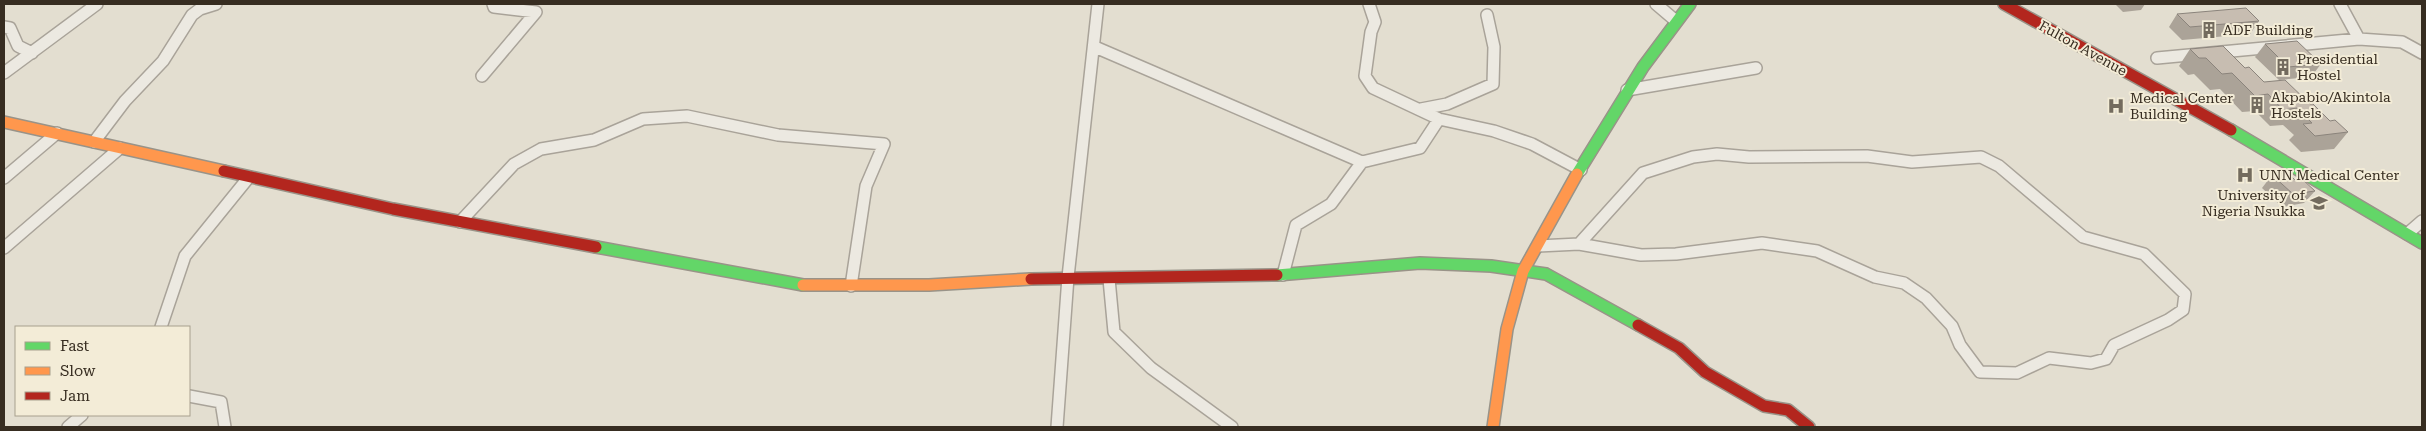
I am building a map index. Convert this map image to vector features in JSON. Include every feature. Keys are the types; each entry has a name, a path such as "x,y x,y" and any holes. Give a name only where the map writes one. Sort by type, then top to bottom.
{"street":[{"path":"4,73 97,4"},
{"path":"94,142 125,101 163,61 192,15 200,9 216,4"},
{"path":"482,76 536,12 494,7 493,4"},
{"path":"1057,427 1068,278 1095,47 1098,4"},
{"path":"1369,4 1375,22 1371,32 1365,76 1373,88 1421,108 1439,119 1494,131 1532,144 1581,170"},
{"path":"1656,4 1676,21"},
{"path":"1493,427 1514,295 1523,272 1628,90 1690,4"},
{"name":"Fulton Avenue","path":"2004,4 2238,134 2422,243"},
{"path":"2340,4 2359,39"},
{"path":"1421,108 1446,104 1492,84 1494,47 1487,15"},
{"path":"4,27 10,28 18,46 32,53"},
{"path":"2157,58 2359,39 2402,42 2422,53"},
{"path":"1095,47 1362,162 1420,148 1439,119"},
{"path":"1628,90 1756,68"},
{"path":"460,222 514,164 541,148 594,140 643,119 687,116 778,135 884,144 866,186 852,286"},
{"path":"4,122 460,222 802,285 929,285 1068,278 1109,279 1234,274 1283,275 1420,263 1491,266 1546,274 1571,286 1679,348 1705,372 1764,406 1788,410 1809,427"},
{"path":"4,178 56,133"},
{"path":"4,248 120,148"},
{"path":"1538,246 1579,244 1641,255 1676,254 1762,243 1817,251 1875,277 1904,283 1926,298 1952,326 1960,346 1980,372 2017,373 2049,358 2091,363 2106,359 2114,345 2168,320 2183,310 2185,294 2144,254 2084,236 1999,166 1980,157 1912,162 1867,156 1758,157 1717,154 1693,157 1643,173 1579,244"},
{"path":"1283,275 1296,225 1331,204 1362,162"},
{"path":"161,326 185,256 249,177"},
{"path":"2407,234 2422,221"},
{"path":"1109,279 1114,332 1151,368 1232,427"},
{"path":"190,396 221,402 225,427"},
{"path":"68,427 81,416"}],"building":[{"path":"2246,8 2259,21 2190,27 2177,14"},
{"path":"2297,41 2321,64 2288,67 2265,44"},
{"path":"2223,46 2245,68 2249,67 2264,82 2285,80 2330,121 2335,120 2348,132 2315,136 2303,124 2312,123 2297,108 2283,110 2268,94 2255,96 2232,73 2222,74 2206,58 2199,58 2190,49"},
{"path":"2287,172 2295,180 2302,179 2315,191 2293,194 2272,175"}],"traffic: fast":[{"path":"1577,174 1643,67 1690,4"},
{"path":"2231,130 2422,243"},
{"path":"596,247 803,285"},
{"path":"1277,275 1420,263 1491,266 1546,274 1638,325"}],"traffic: slow":[{"path":"4,122 224,171"},
{"path":"1493,427 1507,329 1523,271 1577,174"},
{"path":"803,285 929,285 1031,279"}],"traffic: jam":[{"path":"2004,4 2231,130"},
{"path":"224,171 393,209 596,247"},
{"path":"1031,279 1277,275"},
{"path":"1638,325 1679,348 1705,372 1764,406 1788,410 1809,427"}],"place":[{"name":"ADF Building","path":"2209,30"},
{"name":"Presidential Hostel","path":"2283,67"},
{"name":"Akpabio/Akintola Hostels","path":"2257,105"},
{"name":"Medical Center Building","path":"2116,106"},
{"name":"UNN Medical Center","path":"2245,175"},
{"name":"University of Nigeria Nsukka","path":"2319,203"}]}
